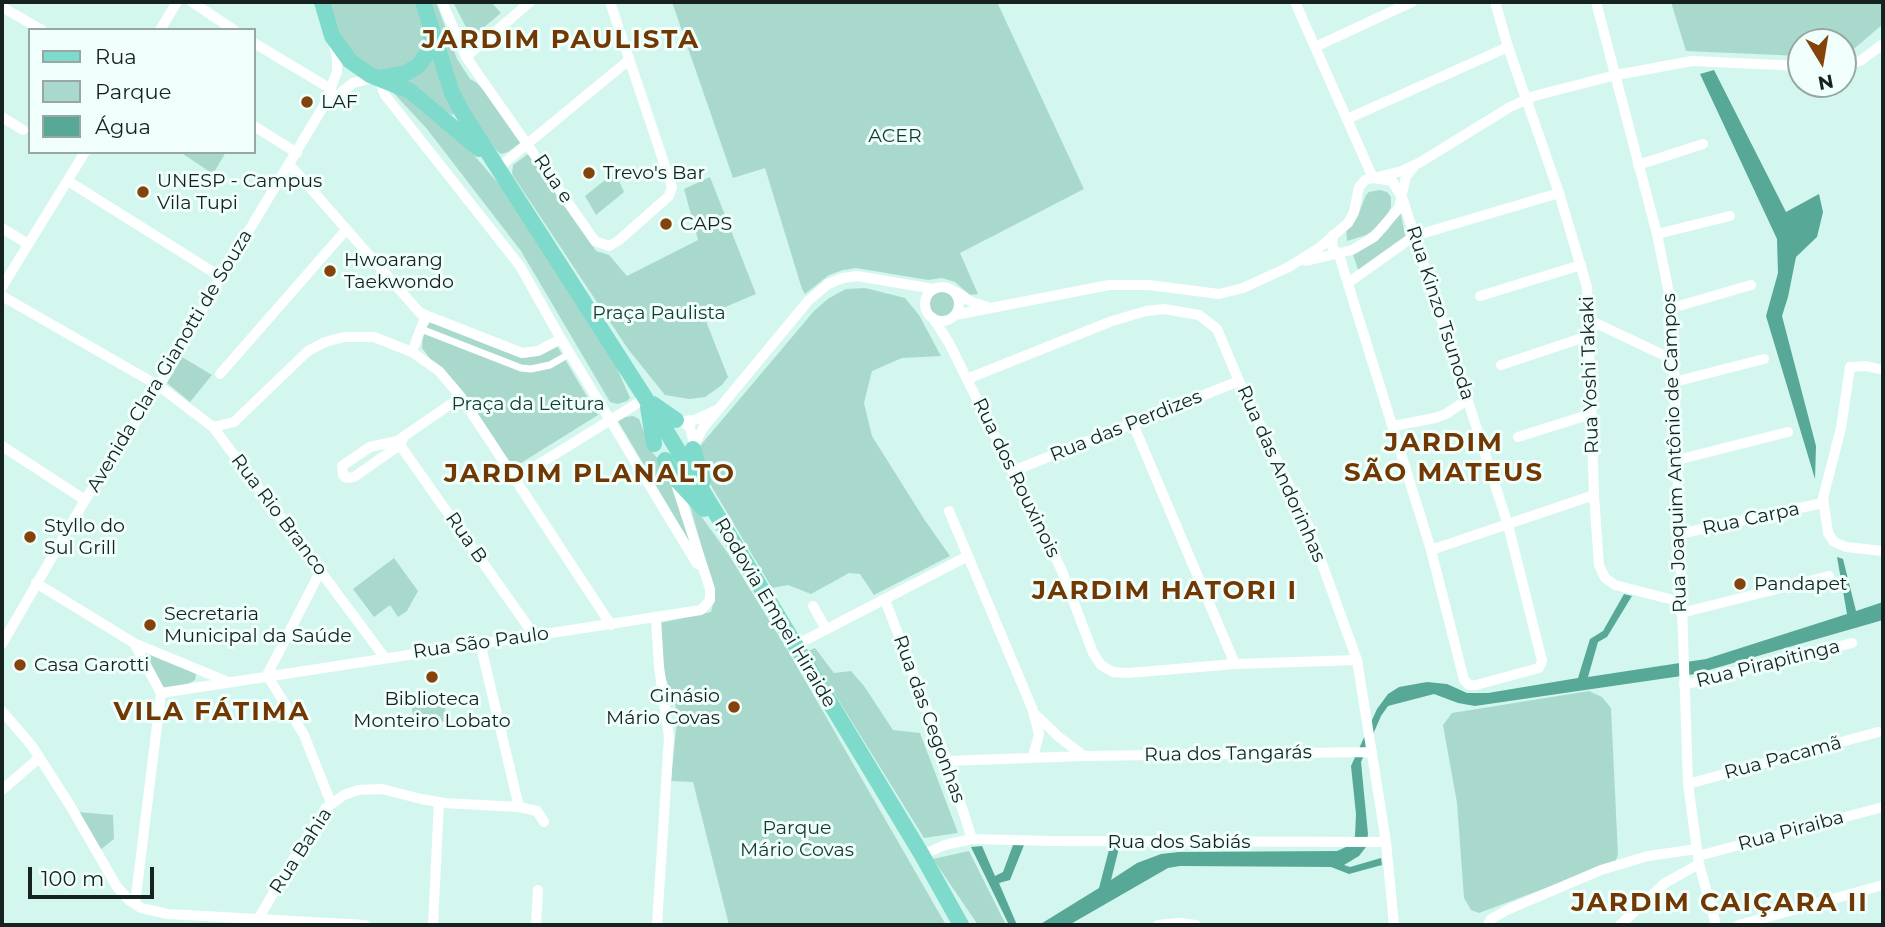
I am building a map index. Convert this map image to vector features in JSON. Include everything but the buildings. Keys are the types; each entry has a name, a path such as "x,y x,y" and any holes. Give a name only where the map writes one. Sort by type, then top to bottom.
{"main road":[{"path":"324,2 330,29 350,61 410,91 456,127 496,165"},
{"path":"424,2 457,103 647,400 673,421 683,453 702,477 727,534"},
{"path":"378,77 406,73 422,62 431,45 430,25"},
{"path":"647,400 653,444"},
{"path":"683,453 674,477 727,534"},
{"name":"Rodovia Empei Hiraide","path":"727,534 922,855 961,925"}],"street":[{"path":"161,28 177,2"},
{"path":"192,2 231,28"},
{"path":"442,2 466,57 529,144 496,165"},
{"path":"466,57 530,2"},
{"path":"610,2 629,60"},
{"path":"1295,2 1373,178"},
{"path":"1315,47 1412,2"},
{"name":"Rua Yoshi Takaki","path":"1495,2 1559,193 1587,287 1597,555 1605,578 1615,585 1681,607"},
{"name":"Rua Joaquim Antônio de Campos","path":"1596,2 1657,234 1672,308 1688,785 1698,856 1716,925"},
{"path":"2,7 39,28"},
{"name":"Avenida Clara Gianotti de Souza","path":"2,644 85,500 159,386 323,107 338,66 330,29"},
{"path":"256,44 331,89"},
{"path":"1857,62 1883,44"},
{"path":"1347,119 1508,47"},
{"name":"Rua e","path":"629,60 672,187 669,196 609,246 595,241 529,144 629,60"},
{"path":"1284,269 1333,236 1351,217 1361,183 1419,163 1526,99 1616,75 1703,60 1787,65"},
{"path":"323,107 353,83 378,77 385,95 520,266 569,354 707,580"},
{"path":"2,117 23,130"},
{"path":"256,127 297,153"},
{"path":"1637,165 1703,144"},
{"path":"2,287 84,154"},
{"path":"910,286 933,318 942,321 990,307 1109,285 1149,285 1219,294 1242,288 1316,258 1339,255 1359,247 1374,237 1396,213 1406,176 1419,163"},
{"path":"290,165 415,309 522,353 538,352 561,340"},
{"path":"1373,178 1392,181 1402,197"},
{"path":"68,181 221,277"},
{"path":"1348,282 1414,236 1559,193"},
{"name":"Rua Kinzo Tsunoda","path":"1402,197 1508,524 1542,661 1541,666 1469,685 1463,678 1431,550"},
{"path":"1657,234 1730,216"},
{"path":"2,228 28,244"},
{"path":"220,374 346,230"},
{"path":"1333,236 1332,247 1339,255 1348,282 1431,550 1594,495"},
{"path":"1480,296 1581,265"},
{"path":"723,406 702,417 673,421 653,434 653,444 660,456 683,453 723,406 799,310 828,284 857,276 934,289 943,286 972,302 990,307"},
{"path":"1672,308 1751,285"},
{"path":"926,309 926,297 934,289"},
{"path":"952,290 960,305 953,317"},
{"name":"Rua Rio Branco","path":"2,296 159,386 213,427 385,658"},
{"name":"Rua das Andorinhas","path":"967,379 1132,314 1164,309 1199,315 1217,329 1308,525 1357,660 1386,842 1394,925"},
{"path":"412,352 426,315"},
{"name":"Rua dos Rouxinois","path":"950,343 953,317"},
{"name":"Rua dos Rouxinois","path":"933,318 950,343 1066,580 1093,653 1101,665 1119,674 1235,664"},
{"path":"1589,320 1674,360"},
{"path":"421,329 520,368 550,365 569,354"},
{"path":"213,427 234,422 308,352 324,342 344,337 374,337 412,352 439,371 461,397 611,625"},
{"path":"1501,365 1588,337"},
{"path":"1674,382 1764,359"},
{"path":"1883,370 1866,366 1850,367 1841,428 1823,503 1828,533 1834,542 1846,547 1883,551"},
{"name":"Rua das Perdizes","path":"1013,471 1239,380"},
{"path":"400,441 370,447 342,466 343,475 346,478 354,477 461,397"},
{"path":"515,479 647,400"},
{"path":"1393,426 1435,418 1467,400"},
{"path":"1518,437 1591,414"},
{"path":"673,421 691,430 683,453"},
{"path":"1133,424 1235,664 1357,660"},
{"path":"1677,460 1788,432"},
{"name":"Rua B","path":"400,441 534,635"},
{"path":"5,449 85,500"},
{"path":"674,477 707,580"},
{"name":"Rua Carpa","path":"1679,534 1823,503"},
{"path":"949,511 1032,708 1039,734 1033,757"},
{"path":"796,645 968,556"},
{"path":"321,570 267,675 304,734 331,803"},
{"path":"1681,607 1829,576"},
{"name":"Rua São Paulo","path":"161,693 695,611 706,606 711,595 707,580"},
{"path":"36,583 134,643 227,681"},
{"name":"Rua das Cegonhas","path":"885,600 947,761 972,839"},
{"path":"813,606 826,629"},
{"path":"656,618 659,667 669,725 657,925"},
{"path":"134,643 161,693 135,904"},
{"path":"481,643 519,807 537,811 544,822"},
{"name":"Rua Pirapitinga","path":"1685,681 1852,643"},
{"path":"183,689 199,682 200,676 196,668"},
{"path":"1032,708 1059,737 1084,756"},
{"path":"2,711 32,746 71,807 111,879 135,904 159,912 257,923 365,925"},
{"name":"Rua Pacamã","path":"1688,785 1878,732"},
{"name":"Rua dos Tangarás","path":"947,761 1033,757 1372,752"},
{"path":"2,790 39,758"},
{"name":"Rua Bahia","path":"257,923 301,846 331,803 344,795 370,789 390,790 439,802 519,807"},
{"path":"433,925 439,802"},
{"name":"Rua Piraiba","path":"1698,856 1883,807"},
{"name":"Rua dos Sabiás","path":"922,855 945,845 972,839 1386,842"},
{"path":"1488,925 1491,919 1507,910 1601,870 1648,856 1698,856"},
{"path":"1620,925 1698,856"},
{"path":"1739,925 1883,885"},
{"path":"536,925 538,890"},
{"path":"1158,925 1196,925"}],"green space":[{"path":"331,2 419,2 427,43 408,67 377,72 364,65 336,35"},
{"path":"426,2 436,2 457,59 470,79 477,83 520,130 520,143 508,152 501,154 497,151 460,102"},
{"path":"453,2 491,2 501,13 476,34 469,33"},
{"name":"ACER","path":"672,2 997,2 1084,189 960,253 978,294 970,295 955,282 942,278 928,280 856,268 829,275 805,294 765,168 733,178"},
{"path":"1671,2 1883,2 1883,24 1857,46 1857,28 1787,28 1787,55 1686,51"},
{"path":"431,55 455,113 452,115 399,79"},
{"path":"389,88 399,90 460,139 511,198 616,366 630,398 627,401 618,404 610,402 521,251 427,129"},
{"path":"183,154 225,154 213,174"},
{"name":"Praça Paulista","path":"528,154 596,251 609,255 627,276 698,240 684,189 710,177 756,294 704,316 728,377 722,385 705,397 689,399 665,395 628,349 512,174 513,165"},
{"path":"615,172 624,192 596,215 585,196"},
{"path":"1380,190 1391,197 1391,207 1387,215 1366,235 1347,241 1346,229 1357,218 1366,195"},
{"path":"1400,210 1406,239 1359,272 1352,252 1381,237"},
{"path":"865,288 905,298 919,315 941,356 902,358 872,371 864,403 872,436 950,556 874,595 860,574 849,573 811,594 788,585 772,588 701,466 700,446 814,311 829,298 846,289"},
{"path":"942,291 951,295 955,304 951,313 942,317 933,313 929,304 933,295"},
{"name":"Praça da Leitura","path":"432,320 513,354 556,344 598,415 513,468 422,348 423,332"},
{"path":"182,357 212,375 190,402 167,383"},
{"path":"633,416 639,419 651,451 670,478 693,548 618,421"},
{"name":"Parque Mário Covas","path":"688,498 727,552 787,649 946,925 729,925 693,782 671,781 677,719 675,702 664,674 660,623 711,612 715,596"},
{"path":"394,558 418,591 407,611 398,617 390,605 374,617 353,589"},
{"path":"142,648 193,669 195,680 164,689"},
{"path":"815,648 834,673 851,671 893,730 920,733 958,833 924,838 808,651"},
{"path":"1589,691 1602,697 1611,708 1618,855 1615,862 1479,913 1471,910 1464,898 1457,803 1443,725 1452,713"},
{"path":"444,698 447,721 415,727 411,704"},
{"path":"78,812 113,815 114,839 100,850"},
{"path":"969,851 1006,925 978,925 933,859"}],"water":[{"path":"1714,70 1786,212 1819,194 1823,212 1817,237 1796,257 1782,316 1816,446 1815,479 1766,316 1778,273 1777,239 1700,74"},
{"path":"1837,557 1843,559 1856,611 1883,602 1883,620 1695,674 1475,706 1434,694 1388,706 1361,762 1368,834 1366,847 1359,856 1344,865 1350,867 1381,858 1382,865 1349,874 1331,867 1168,868 1069,925 1039,925 1099,888 1110,846 1119,848 1111,880 1137,863 1161,854 1337,851 1346,847 1355,836 1356,814 1351,766 1377,709 1388,694 1399,687 1427,682 1447,684 1467,693 1488,693 1578,678 1590,639 1603,631 1624,594 1632,596 1607,637 1598,642 1588,677 1706,659 1847,614"},
{"path":"1013,845 1024,845 1010,880 999,883 1017,925 1009,925 971,847 982,846 995,876 1003,872"}],"place":[{"name":"LAF","path":"307,102"},
{"name":"Trevo's Bar","path":"589,173"},
{"name":"UNESP - Campus Vila Tupi","path":"143,192"},
{"name":"CAPS","path":"666,224"},
{"name":"Hwoarang Taekwondo","path":"330,271"},
{"name":"Styllo do Sul Grill","path":"30,537"},
{"name":"Pandapet","path":"1740,584"},
{"name":"Secretaria Municipal da Saúde","path":"150,625"},
{"name":"Casa Garotti","path":"20,665"},
{"name":"Biblioteca Monteiro Lobato","path":"432,677"},
{"name":"Ginásio Mário Covas","path":"734,707"}],"district":[{"name":"JARDIM PAULISTA","path":"561,40"},
{"name":"JARDIM SÃO MATEUS","path":"1444,458"},
{"name":"JARDIM PLANALTO","path":"590,474"},
{"name":"JARDIM HATORI I","path":"1165,591"},
{"name":"VILA FÁTIMA","path":"212,712"},
{"name":"JARDIM CAIÇARA II","path":"1720,903"}]}
